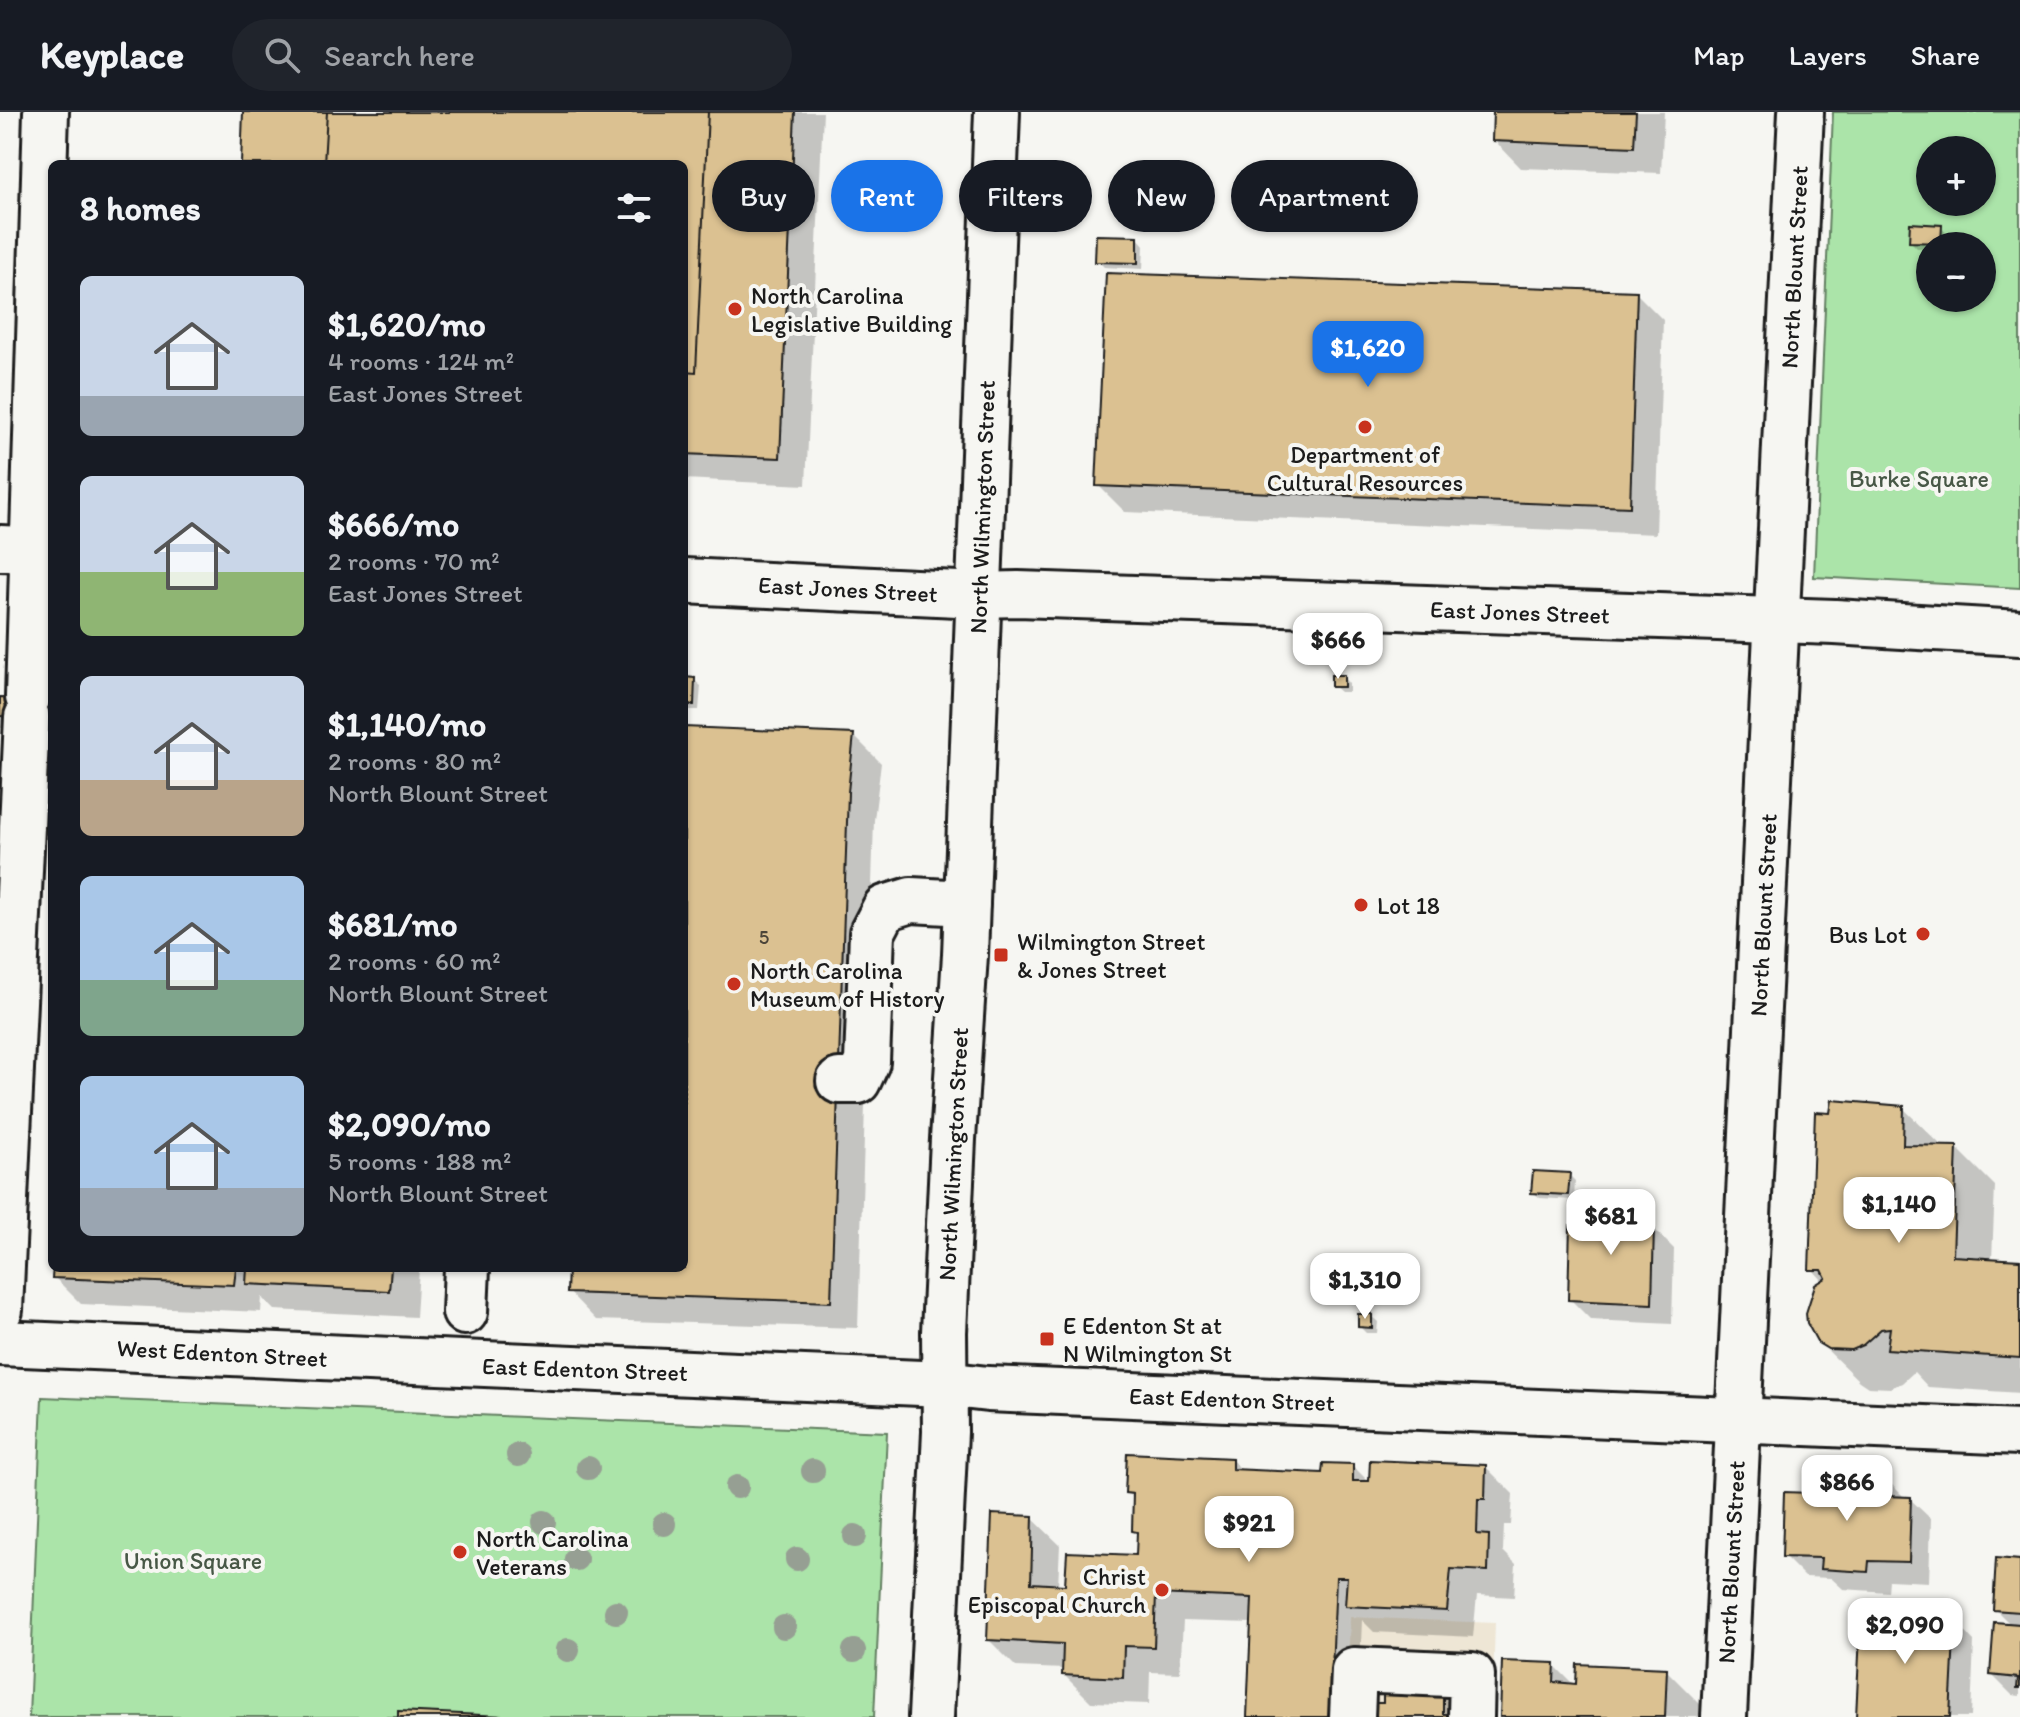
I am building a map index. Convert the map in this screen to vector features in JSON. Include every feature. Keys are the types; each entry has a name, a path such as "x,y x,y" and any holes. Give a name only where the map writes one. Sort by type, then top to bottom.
{"main road":[{"path":"0,1310 10,878 27,707 28,549 46,112"},
{"name":"North Wilmington Street","path":"931,1717 945,1432 946,1272 967,903 997,112"},
{"name":"North Blount Street","path":"1724,1717 1801,112"},
{"name":"East Jones Street","path":"688,581 979,595 1835,622 2020,633"},
{"path":"839,1081 858,1081 867,1062 872,933 885,908 911,900 967,903"},
{"path":"465,1312 467,1272"},
{"name":"West Edenton Street","path":"0,1343 444,1363"},
{"name":"East Edenton Street","path":"444,1363 2020,1432"},
{"path":"1352,1717 1354,1670 1472,1675 1471,1717"}],"shaded area":[{"path":"1350,1617 1495,1623 1492,1717 1346,1717"}],"green space":[{"name":"Burke Square","path":"1833,112 2020,112 2020,588 1814,577"},
{"name":"Union Square","path":"42,1397 887,1432 874,1717 29,1717"}],"building":[{"name":"North Carolina Legislative Building","path":"243,112 795,112 793,160 712,160 712,232 790,232 780,458 688,454 688,160 241,160"},
{"path":"327,112 708,112 696,372 688,371 688,160 324,160"},
{"path":"1493,112 1636,112 1634,147 1492,141"},
{"path":"1910,223 1942,225 1942,232 1916,232 1916,242 1909,242"},
{"path":"1096,235 1138,236 1138,263 1095,262"},
{"name":"Department of Cultural Resources","path":"1106,273 1637,291 1630,507 1096,486"},
{"path":"1331,675 1344,675 1344,687 1331,687"},
{"path":"688,677 695,678 694,705 688,705"},
{"path":"0,697 48,698 48,718 0,716"},
{"path":"688,727 854,734 848,792 831,1302 567,1293 568,1272 688,1272"},
{"path":"1832,1100 1904,1106 1903,1145 1957,1146 1953,1256 2020,1260 2020,1358 1887,1349 1890,1328 1881,1329 1863,1345 1851,1350 1828,1349 1818,1343 1807,1323 1806,1313 1815,1285 1826,1278 1822,1270 1809,1270 1815,1112 1830,1113"},
{"path":"1533,1171 1570,1173 1568,1195 1531,1193"},
{"path":"1595,1198 1630,1199 1629,1226 1654,1226 1652,1304 1568,1300 1570,1225 1594,1225"},
{"path":"53,1272 236,1272 234,1285 52,1278"},
{"path":"247,1272 391,1272 389,1291 246,1284"},
{"path":"1358,1314 1372,1314 1372,1328 1358,1327"},
{"name":"Christ Episcopal Church","path":"1127,1453 1232,1458 1232,1469 1322,1473 1323,1463 1353,1464 1353,1481 1369,1481 1370,1460 1486,1465 1485,1499 1478,1499 1477,1534 1489,1535 1488,1571 1451,1569 1447,1611 1345,1606 1347,1577 1336,1577 1330,1717 1247,1717 1252,1598 1156,1594 1154,1647 1124,1646 1123,1678 1062,1675 1063,1644 987,1640 992,1514 1033,1516 1031,1583 1065,1585 1067,1552 1136,1555 1137,1532 1132,1531 1133,1494 1125,1493"},
{"path":"1812,1474 1885,1475 1885,1496 1911,1497 1909,1562 1869,1561 1868,1572 1820,1569 1821,1558 1782,1557 1784,1492 1811,1493"},
{"path":"1996,1558 2020,1560 2020,1612 1993,1610"},
{"path":"1861,1613 1955,1618 1950,1717 1856,1717"},
{"path":"1994,1622 2020,1624 2020,1688 2017,1688 2018,1678 1990,1675"},
{"path":"1502,1661 1555,1663 1554,1682 1576,1684 1577,1664 1667,1668 1665,1717 1500,1717"},
{"path":"1383,1693 1443,1694 1443,1714 1463,1714 1463,1717 1363,1717 1364,1703 1383,1703"},
{"path":"398,1711 502,1716 502,1717 398,1717"}],"place":[{"name":"North Carolina Legislative Building","path":"735,309"},
{"name":"Department of Cultural Resources","path":"1365,427"},
{"name":"Lot 18","path":"1361,905"},
{"name":"Bus Lot","path":"1923,934"},
{"name":"Wilmington Street & Jones Street","path":"1001,955"},
{"name":"North Carolina Museum of History","path":"734,984"},
{"name":"E Edenton St at N Wilmington St","path":"1047,1339"},
{"name":"North Carolina Veterans","path":"460,1552"},
{"name":"Christ Episcopal Church","path":"1162,1590"}]}
